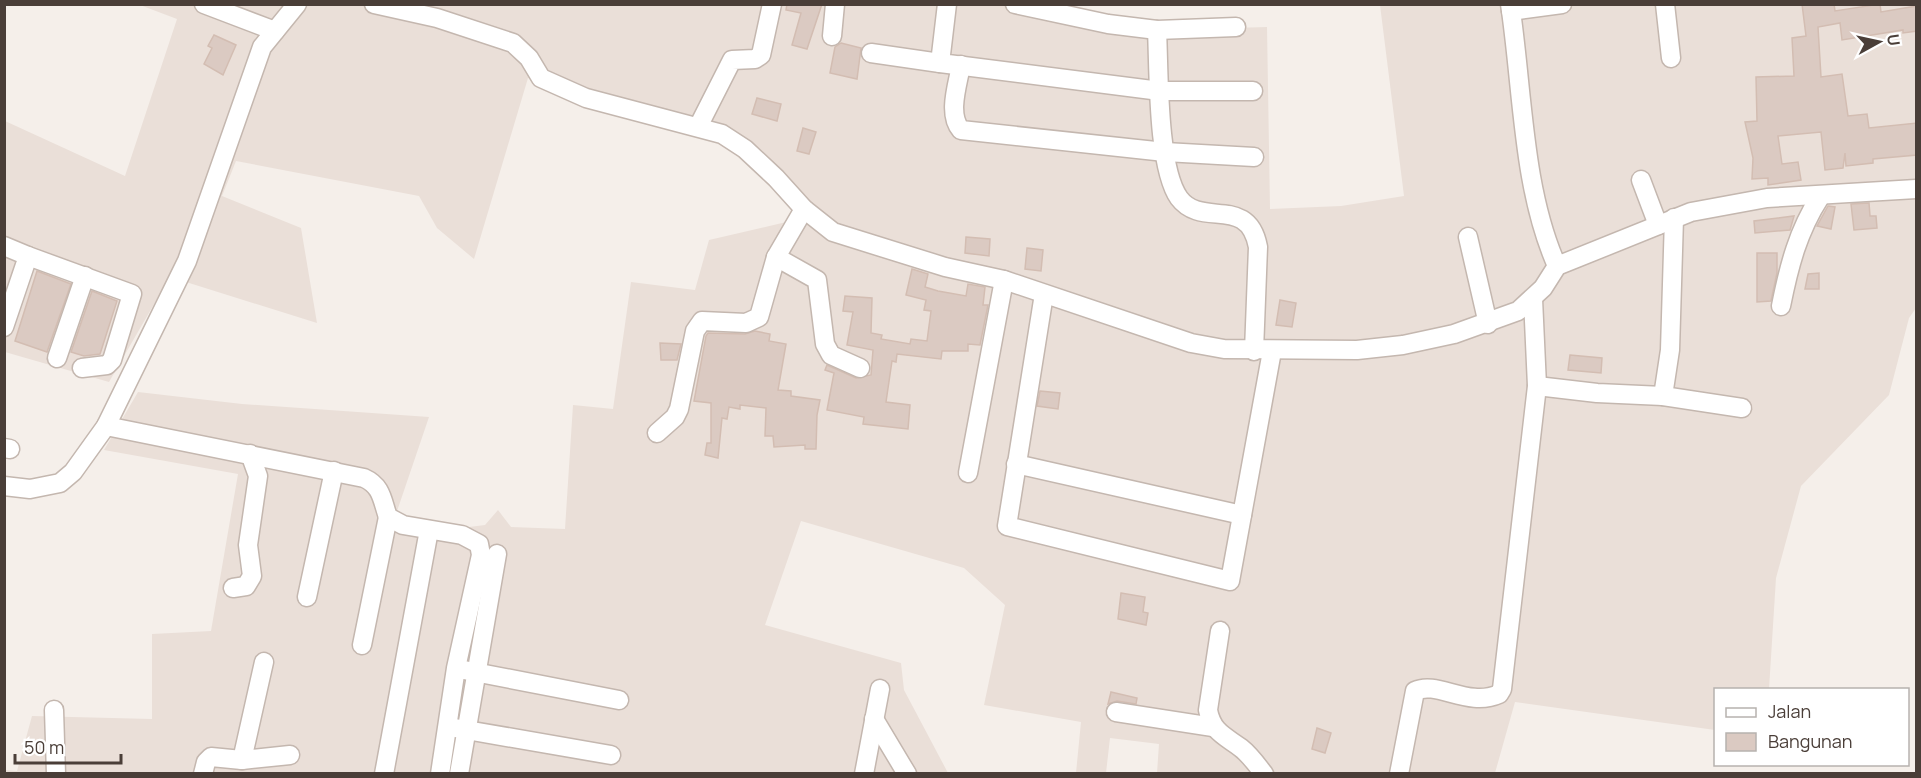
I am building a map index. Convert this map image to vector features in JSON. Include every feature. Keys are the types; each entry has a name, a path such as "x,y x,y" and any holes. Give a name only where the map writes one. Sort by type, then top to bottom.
{"street":[{"path":"204,4 275,31"},
{"path":"4,486 30,489 60,483 73,471 105,426 187,261 262,47 297,4"},
{"path":"374,4 487,33 518,46 529,58 538,74 586,98 722,134 745,149 804,209 833,232 845,237 945,267 1004,280 1191,343 1263,351 1357,350 1403,345 1488,324 1518,311 1533,299 1557,266 1666,221 1701,210 1767,198 1820,197 1917,189"},
{"path":"698,127 732,60 755,59 760,55 772,4"},
{"path":"832,36 835,4"},
{"path":"940,63 947,4"},
{"path":"1015,4 1108,24 1157,30 1236,27"},
{"path":"1557,266 1543,234 1534,186 1510,8 1562,4"},
{"path":"1665,4 1671,58"},
{"path":"1044,294 1007,526 1230,581 1242,515 1263,351 1258,247 1255,233 1247,221 1194,208 1180,200 1173,186 1165,152 1157,30"},
{"path":"871,53 1160,91 1253,91"},
{"path":"961,65 954,114 956,124 961,130 1165,152 1254,157"},
{"path":"1641,180 1666,221 1670,351 1664,396"},
{"path":"1781,306 1789,265 1803,223 1820,197"},
{"path":"657,433 675,417 679,410 695,331 702,321 746,323 759,317 776,257 804,209"},
{"path":"1468,237 1488,324"},
{"path":"4,246 130,292 132,296 112,360 106,365 82,368"},
{"path":"4,327 9,302 28,256"},
{"path":"776,257 817,280 825,344 831,354 860,368"},
{"path":"57,358 85,276"},
{"path":"968,473 1004,280"},
{"path":"1399,774 1415,691 1431,688 1474,698 1494,696 1502,689 1537,386 1533,299"},
{"path":"1537,386 1597,393 1664,396 1742,408"},
{"path":"105,426 334,471 374,483 380,491 388,517 362,645"},
{"path":"233,588 246,586 252,576 248,545 258,476 250,454"},
{"path":"1016,464 1242,515"},
{"path":"307,597 334,471"},
{"path":"388,517 403,525 467,537 477,542 481,549 456,668 459,774"},
{"path":"384,774 429,530"},
{"path":"440,774 476,672 497,554"},
{"path":"1213,727 1208,710 1220,631"},
{"path":"242,760 264,662"},
{"path":"456,668 618,700"},
{"path":"864,774 880,689"},
{"path":"54,710 56,774"},
{"path":"1116,712 1213,727 1243,749 1264,774"},
{"path":"874,719 907,774"},
{"path":"456,729 611,754"},
{"path":"203,774 210,757 242,760 290,754"}],"shaded area":[{"path":"1032,4 1165,30 1267,27 1270,209 1341,206 1404,196 1380,5 1507,5 1514,13 1526,19 1527,4 1916,5 1916,308 1909,318 1889,395 1801,486 1776,578 1769,688 1714,688 1714,730 1515,702 1495,773 1157,773 1159,744 1110,738 1106,773 1076,773 1081,722 984,705 1005,605 964,568 801,521 765,625 901,663 904,690 948,773 5,774 5,770 17,771 32,716 152,719 152,634 211,631 238,474 104,450 138,392 242,404 429,417 394,520 453,529 485,525 498,510 511,527 565,529 573,405 613,409 631,282 695,290 709,240 799,219 764,172 723,142 558,94 528,78 474,259 437,228 419,196 236,161 222,196 301,228 317,323 186,282 172,273 109,382 5,352 5,121 125,176 177,19 140,5"}],"building":[{"path":"787,4 822,4 807,49 792,45 801,13 786,10"},
{"path":"1802,4 1834,4 1835,11 1880,4 1881,12 1917,6 1917,31 1903,33 1903,30 1842,40 1840,23 1818,27 1821,77 1842,74 1848,116 1867,114 1869,128 1917,123 1917,155 1873,159 1873,163 1846,166 1845,153 1843,168 1825,170 1821,132 1778,136 1782,164 1798,162 1801,180 1768,185 1768,178 1752,179 1753,158 1745,122 1757,121 1756,77 1794,76 1792,38 1806,36"},
{"path":"214,35 236,45 223,75 204,64 212,48 208,46"},
{"path":"841,43 861,48 857,79 830,73 835,47"},
{"path":"757,98 781,104 777,121 752,114"},
{"path":"803,128 816,132 809,154 797,151"},
{"path":"1869,203 1870,216 1876,216 1877,228 1854,230 1851,204"},
{"path":"1828,206 1835,207 1831,229 1817,226"},
{"path":"1794,216 1790,230 1755,233 1754,221"},
{"path":"966,237 990,239 989,256 965,253"},
{"path":"1027,248 1043,250 1041,271 1025,269"},
{"path":"1757,253 1777,253 1777,273 1771,301 1757,302"},
{"path":"912,269 928,274 925,287 938,291 966,296 968,284 985,287 983,305 988,305 980,345 968,344 968,351 942,351 941,359 897,354 896,362 892,361 886,402 910,405 908,429 863,424 864,417 827,410 834,373 825,370 827,365 856,378 871,375 873,350 847,345 853,312 843,311 845,296 872,298 871,333 882,335 881,339 910,344 911,339 927,341 931,311 924,310 926,300 906,295"},
{"path":"37,271 71,284 47,352 15,341"},
{"path":"1819,273 1819,289 1805,289 1808,274"},
{"path":"92,291 117,301 100,354 84,356 71,352"},
{"path":"1280,300 1296,303 1292,327 1276,325"},
{"path":"755,331 770,334 769,341 786,344 778,390 791,391 791,396 820,400 816,449 805,449 805,445 774,447 773,436 765,436 766,408 740,405 740,409 729,407 727,419 722,418 718,458 705,455 707,443 711,443 711,403 694,401 706,336 708,333 745,334"},
{"path":"660,343 681,344 677,360 661,360"},
{"path":"1570,355 1602,358 1601,373 1568,370"},
{"path":"1040,391 1060,393 1058,409 1037,406"},
{"path":"1121,593 1145,597 1143,612 1148,613 1146,625 1118,619"},
{"path":"1111,692 1137,698 1136,704 1117,701 1108,704"},
{"path":"1317,728 1331,733 1325,753 1312,749"}]}
